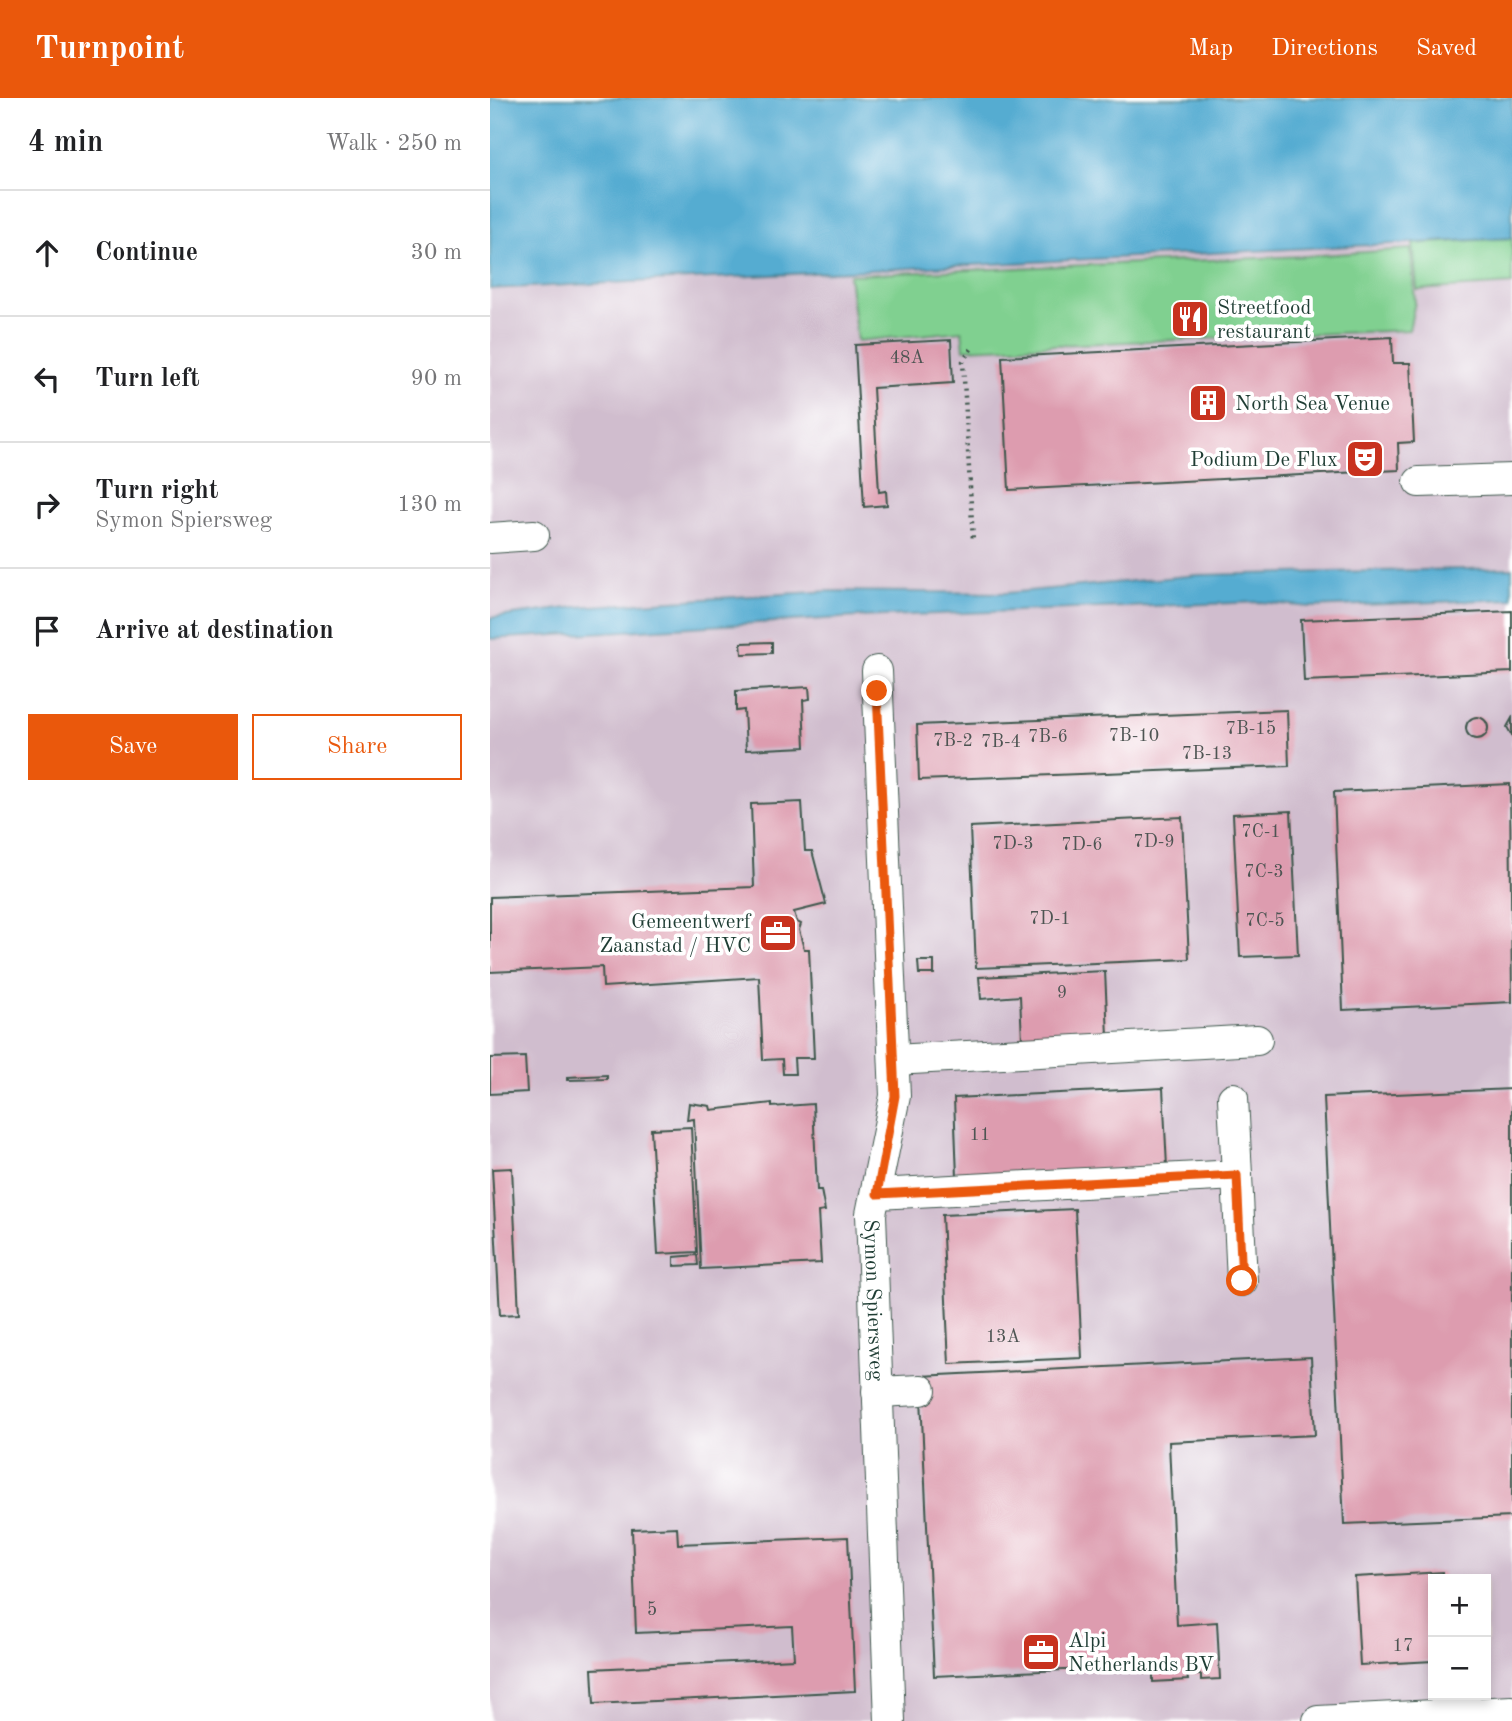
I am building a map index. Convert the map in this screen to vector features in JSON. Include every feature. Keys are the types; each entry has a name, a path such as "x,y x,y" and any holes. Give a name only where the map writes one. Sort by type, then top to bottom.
{"street":[{"path":"1419,482 1512,479"},
{"path":"490,538 534,535"},
{"name":"Symon Spiersweg","path":"877,671 895,1096 872,1214 890,1721"},
{"path":"894,1060 1256,1040"},
{"path":"1233,1098 1242,1281"},
{"path":"877,1194 1237,1175"},
{"path":"877,1392 921,1390"},
{"path":"1318,1721 1512,1711"}],"path":[{"path":"971,349 963,361 973,541"}],"shaded area":[{"path":"1512,189 1512,1721 490,1721 490,237"}],"green space":[{"path":"1512,238 1512,284 1417,290 1413,244"},
{"path":"1411,249 1415,302 1409,330 964,349 962,331 857,341 849,275 1307,256"}],"water":[{"path":"490,98 1512,98 1512,238 490,289"},
{"path":"1512,568 1512,599 1310,607 1261,602 858,617 490,639 490,618 576,607 831,591 1007,593 1198,575"}],"building":[{"name":"North Sea Venue","path":"1392,337 1393,363 1410,363 1414,442 1398,443 1399,470 1009,490 1002,357"},
{"path":"951,340 953,383 873,388 879,492 886,491 887,505 864,507 855,345"},
{"path":"1512,611 1512,672 1304,681 1301,620"},
{"path":"772,642 772,653 742,654 741,643"},
{"path":"809,687 810,699 803,700 805,747 746,750 744,710 736,711 736,691"},
{"path":"1287,710 1289,766 919,780 917,725"},
{"path":"1477,717 1485,720 1488,728 1485,736 1477,739 1469,736 1466,728 1469,720"},
{"path":"1512,718 1512,736 1507,727"},
{"path":"1510,784 1512,1002 1343,1010 1334,792"},
{"path":"802,802 805,851 812,851 826,904 794,912 797,922 801,924 799,930 804,949 809,949 814,1058 794,1058 795,1074 783,1074 782,1059 763,1060 759,977 603,987 602,967 490,972 490,897 754,887 751,804"},
{"path":"1291,811 1298,955 1240,957 1233,814"},
{"path":"1182,817 1189,959 976,968 970,827"},
{"path":"918,961 934,961 934,974 919,974"},
{"path":"1105,971 1108,1036 1022,1040 1020,996 981,999 979,977"},
{"path":"525,1057 527,1092 490,1094 490,1058"},
{"path":"607,1075 607,1079 568,1080 568,1077"},
{"path":"1163,1088 1167,1167 957,1177 954,1098"},
{"path":"1512,1089 1512,1517 1344,1524 1324,1097"},
{"path":"689,1103 710,1106 711,1110 772,1103 772,1107 813,1104 817,1190 821,1190 825,1211 818,1212 821,1263 701,1269 694,1119 687,1120"},
{"path":"691,1127 697,1252 658,1254 651,1129"},
{"path":"512,1168 519,1314 500,1315 492,1169"},
{"path":"1075,1209 1082,1358 949,1364 942,1215"},
{"path":"697,1255 698,1265 674,1266 674,1257"},
{"path":"1311,1357 1315,1435 1169,1442 1177,1625 1217,1622 1220,1679 1201,1680 1201,1675 1187,1675 1188,1680 1153,1682 1153,1666 934,1676 920,1376"},
{"path":"677,1527 678,1544 848,1537 855,1691 594,1704 592,1669 794,1659 792,1626 636,1633 632,1529"},
{"path":"1443,1572 1428,1574 1428,1661 1360,1665 1355,1577"}],"place":[{"name":"Streetfood restaurant","path":"1190,319"},
{"name":"North Sea Venue","path":"1208,403"},
{"name":"Podium De Flux","path":"1365,459"},
{"name":"Gemeentwerf Zaanstad / HVC","path":"778,933"},
{"name":"Alpi Netherlands BV","path":"1041,1652"}],"route":[{"path":"877,691 895,1096 877,1194 1237,1175 1242,1281"}]}
